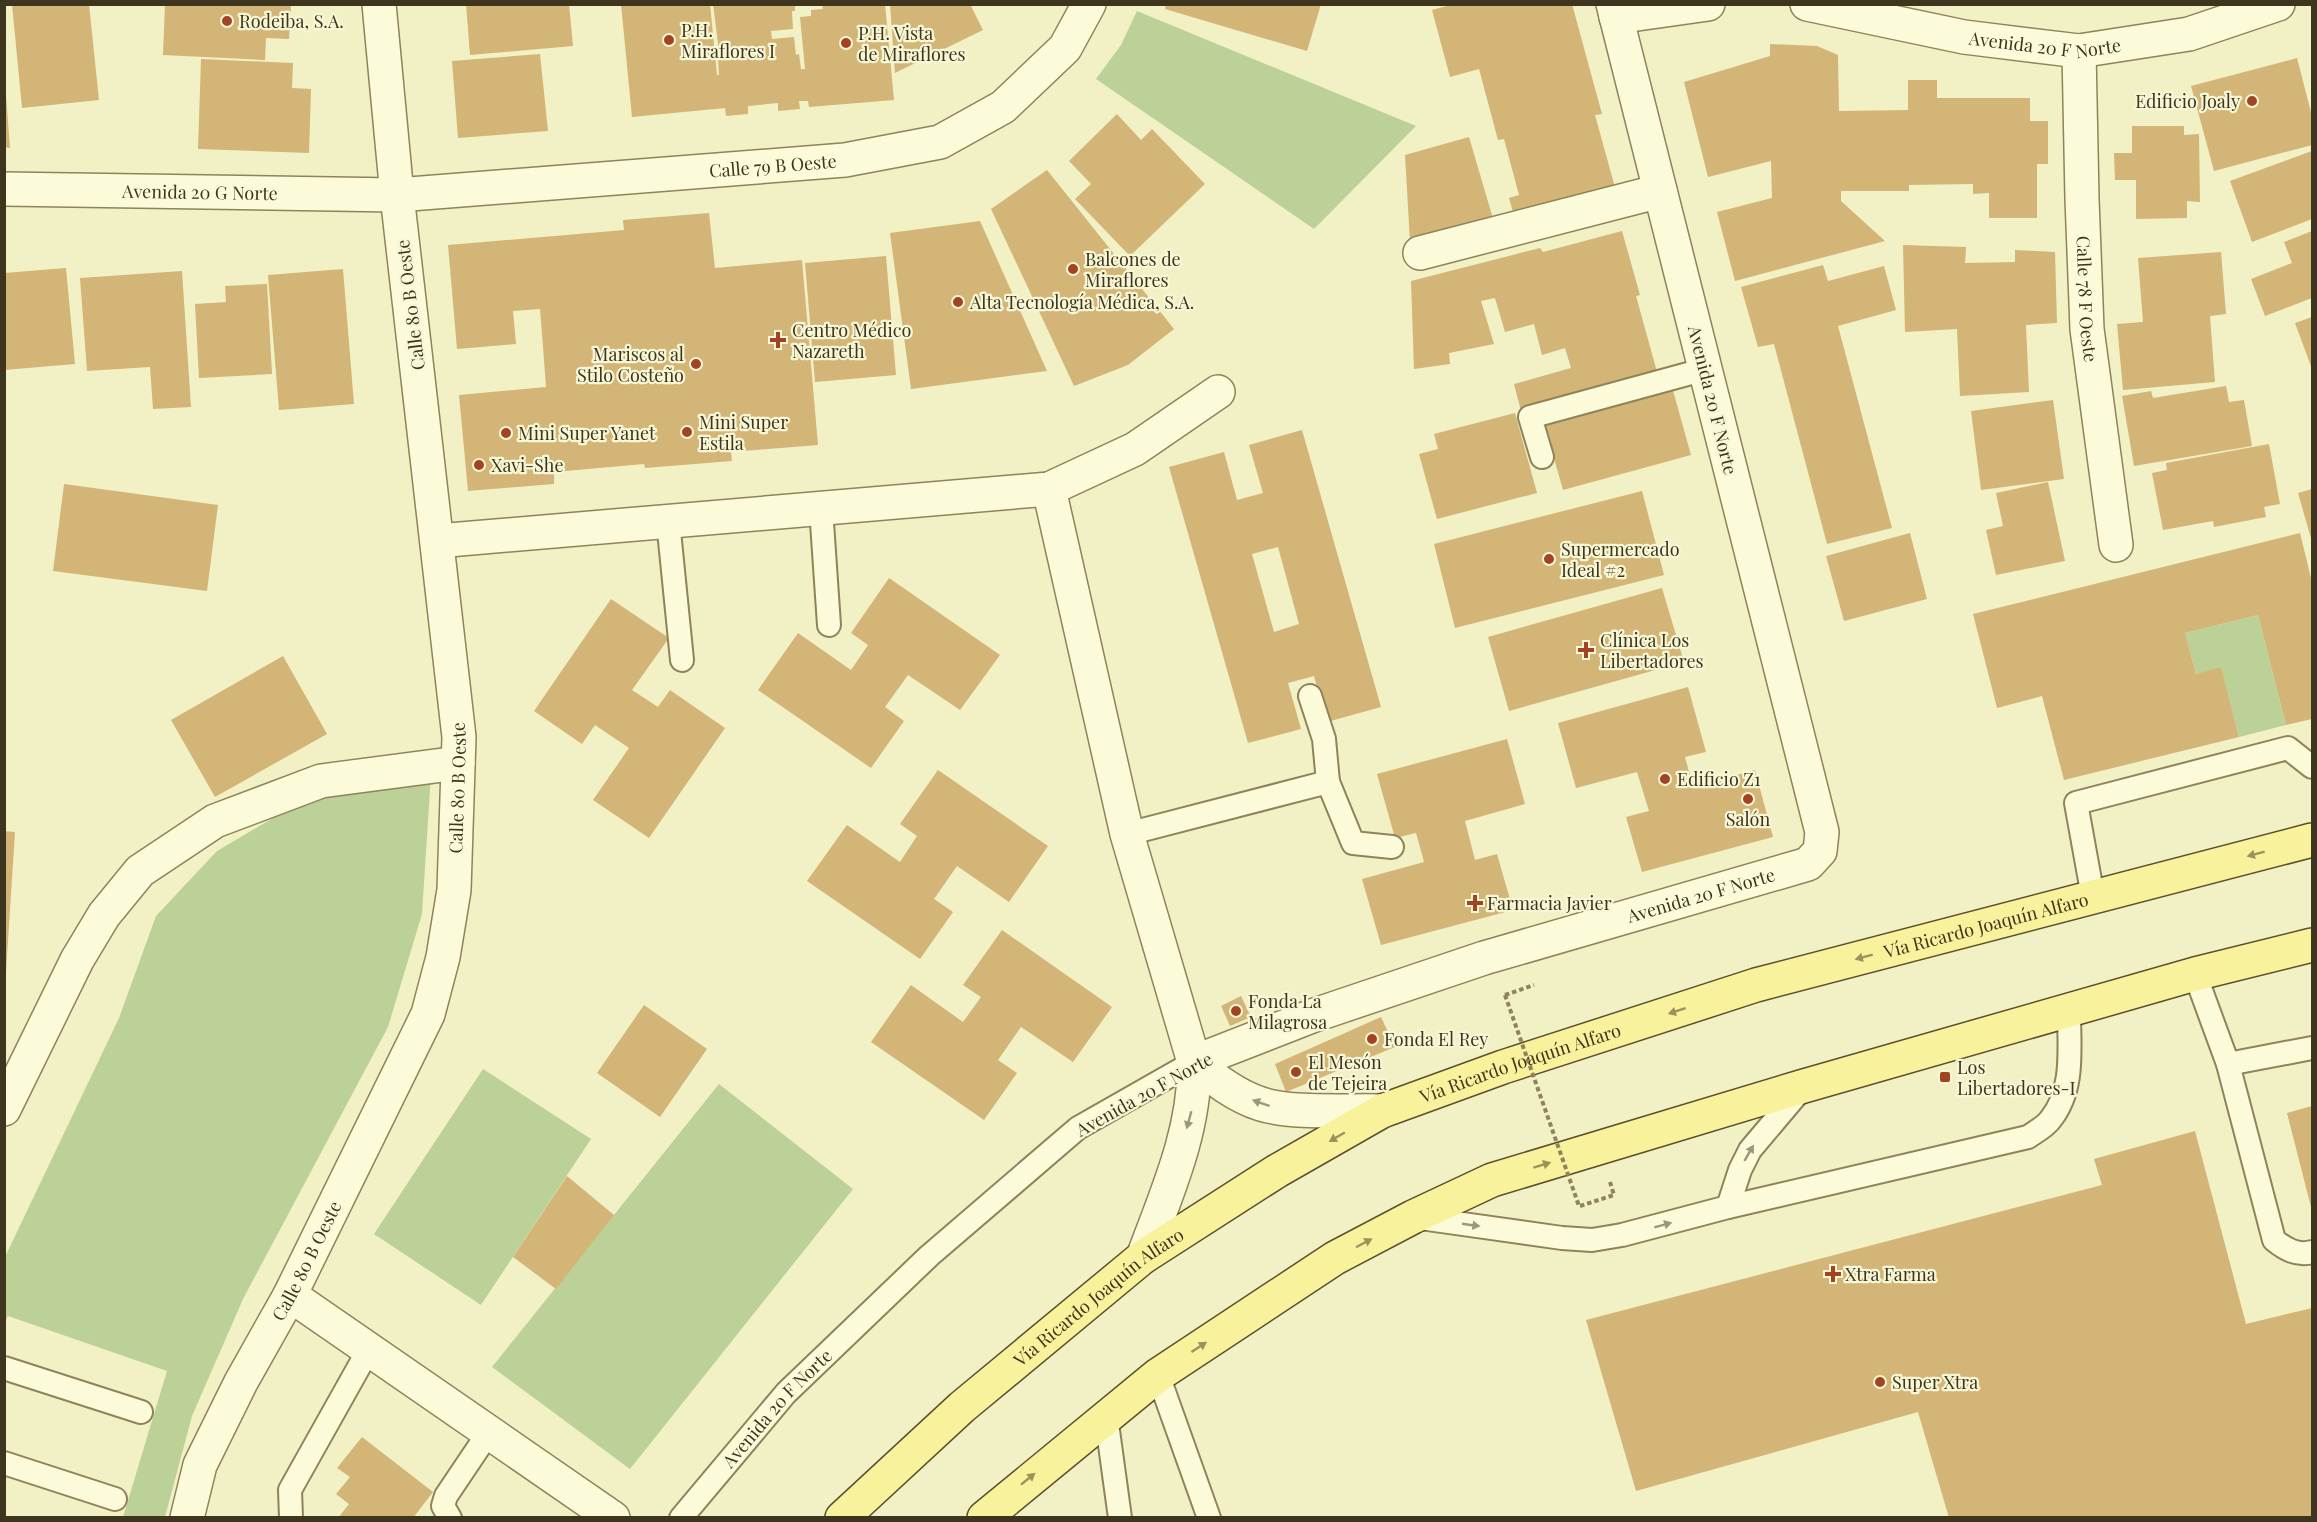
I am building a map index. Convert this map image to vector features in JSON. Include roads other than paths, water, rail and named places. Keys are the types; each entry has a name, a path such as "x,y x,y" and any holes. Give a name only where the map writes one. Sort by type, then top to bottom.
{"main road":[{"name":"Vía Ricardo Joaquín Alfaro","path":"842,1518 962,1407 1143,1257 1277,1171 1382,1111 1503,1067 1756,985 2313,840"},
{"path":"991,1513 1158,1374 1335,1258 1413,1217 1492,1180 1804,1086 2195,974 2313,945"}],"street":[{"name":"Calle 80 B Oeste","path":"187,1518 200,1465 241,1382 290,1295 428,1014 443,957 454,890 459,737 397,195 379,4"},
{"name":"Calle 79 B Oeste","path":"397,195 845,160 940,142 1004,107 1065,48 1089,4"},
{"name":"Avenida 20 F Norte","path":"1194,1062 1312,1016 1484,958 1808,864 1820,851 1822,832 1615,11 1708,4"},
{"name":"Avenida 20 F Norte","path":"1807,4 1964,37 2079,51 2188,34 2278,4"},
{"name":"Calle 78 F Oeste","path":"2079,51 2087,329 2116,545"},
{"name":"Avenida 20 G Norte","path":"4,189 397,195"},
{"path":"1420,253 1660,191"},
{"path":"437,541 1049,489 1135,449 1218,392"},
{"path":"1049,489 1127,834 1194,1062 1194,1094 1189,1121 1165,1199 1143,1257"},
{"path":"4,1109 77,960 104,915 140,871 215,821 321,781 458,763"},
{"path":"1194,1062 1214,1079 1259,1104 1292,1109 1382,1111"},
{"path":"290,1295 613,1518"}],"lane":[{"path":"1542,457 1530,417 1706,369"},
{"path":"821,508 829,625"},
{"path":"668,521 682,660"},
{"path":"1310,696 1324,739 1328,782 1353,843 1392,847"},
{"path":"2093,897 2076,803 2288,748 2313,767"},
{"path":"1127,834 1328,782"},
{"path":"2195,974 2228,1064 2274,1240 2285,1249 2303,1255 2313,1252"},
{"path":"1413,1217 1562,1238 1592,1240 1622,1235 2028,1137 2050,1121 2065,1095 2069,1069 2069,1011"},
{"path":"2228,1064 2313,1047"},
{"name":"Avenida 20 F Norte","path":"681,1518 786,1393 929,1256 1078,1128 1194,1062"},
{"path":"1728,1208 1740,1170 1750,1150 1804,1086"},
{"path":"291,1518 290,1490 369,1349"},
{"path":"4,1368 141,1412"},
{"path":"1158,1374 1209,1518"},
{"path":"1106,1416 1120,1518"},
{"path":"440,1514 489,1432"},
{"path":"4,1462 115,1499"}],"place":[{"name":"Rodeiba, S.A.","path":"227,21"},
{"name":"P.H. Miraflores I","path":"669,40"},
{"name":"P.H. Vista de Miraflores","path":"846,43"},
{"name":"Edificio Joaly","path":"2252,101"},
{"name":"Balcones de Miraflores","path":"1073,269"},
{"name":"Alta Tecnología Médica, S.A.","path":"958,302"},
{"name":"Centro Médico Nazareth","path":"778,340"},
{"name":"Mariscos al Stilo Costeño","path":"696,364"},
{"name":"Mini Super Estila","path":"687,432"},
{"name":"Mini Super Yanet","path":"506,433"},
{"name":"Xavi-She","path":"479,465"},
{"name":"Supermercado Ideal #2","path":"1549,559"},
{"name":"Clínica Los Libertadores","path":"1586,650"},
{"name":"Edificio Z1","path":"1665,779"},
{"name":"Salón","path":"1748,799"},
{"name":"Farmacia Javier","path":"1475,903"},
{"name":"Fonda La Milagrosa","path":"1236,1011"},
{"name":"Fonda El Rey","path":"1372,1039"},
{"name":"El Mesón de Tejeira","path":"1296,1072"},
{"name":"Los Libertadores-I","path":"1945,1077"},
{"name":"Xtra Farma","path":"1833,1274"},
{"name":"Super Xtra","path":"1880,1382"}]}
